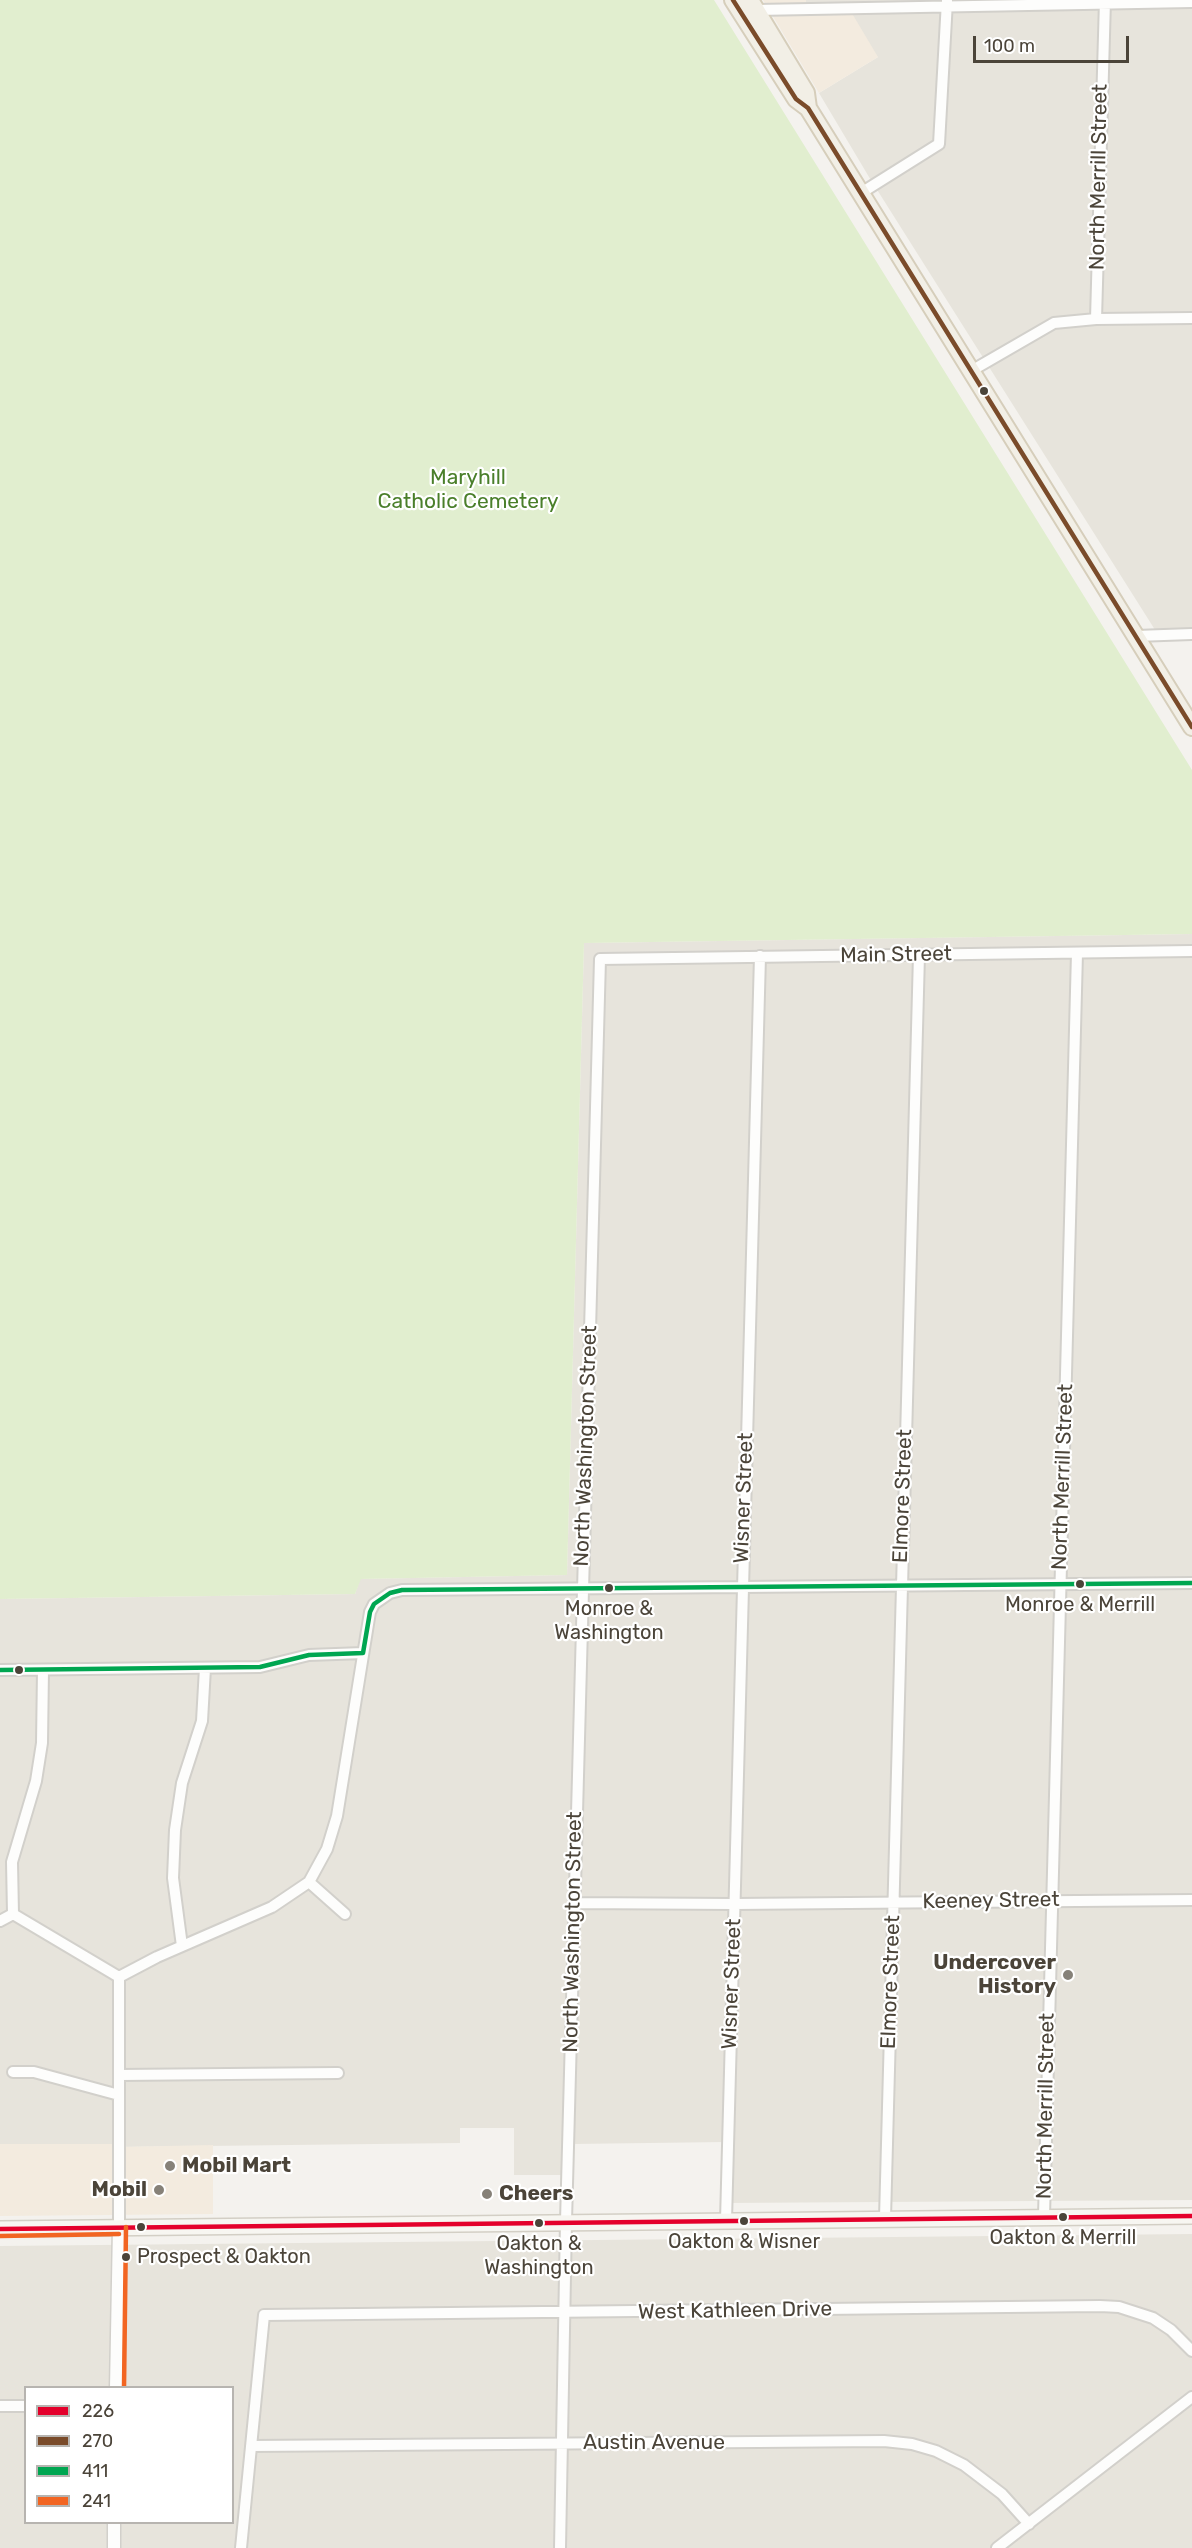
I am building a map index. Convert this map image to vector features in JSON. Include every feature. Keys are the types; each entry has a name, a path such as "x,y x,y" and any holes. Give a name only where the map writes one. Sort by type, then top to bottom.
{"main road":[{"path":"733,0 796,99 808,108 1192,727"},
{"path":"753,5 806,93 808,108"},
{"path":"0,2229 566,2221 1192,2216"}],"street":[{"name":"North Merrill Street","path":"1096,319 1105,2"},
{"path":"753,5 1192,2"},
{"path":"861,193 939,144 947,3"},
{"path":"971,371 1047,326 1062,322 1096,319 1192,318"},
{"path":"1136,636 1192,634"},
{"name":"Main Street","path":"600,959 1192,951"},
{"name":"North Merrill Street","path":"1044,2216 1077,953"},
{"name":"Elmore Street","path":"885,2218 919,955"},
{"name":"Wisner Street","path":"726,2220 760,956"},
{"name":"North Washington Street","path":"560,2548 574,1903 600,959"},
{"path":"119,1977 182,1946 272,1907 309,1882 327,1849 337,1816 370,1612 374,1604 390,1593 402,1590 1192,1583"},
{"path":"0,1670 260,1666 309,1654 363,1653"},
{"path":"182,1946 173,1878 174,1841 182,1783 202,1721 205,1668"},
{"path":"13,1914 12,1862 36,1781 42,1743 43,1670"},
{"path":"309,1882 345,1914"},
{"name":"Keeney Street","path":"574,1903 1192,1900"},
{"path":"0,1921 13,1914"},
{"path":"13,1914 119,1977"},
{"path":"116,2386 119,1977"},
{"path":"14,2072 34,2072 119,2095"},
{"path":"119,2075 338,2073"},
{"name":"West Kathleen Drive","path":"251,2446 264,2315 1119,2307 1153,2318 1171,2330 1192,2351"},
{"path":"997,2548 1192,2397"},
{"path":"0,2406 24,2406"},
{"name":"Austin Avenue","path":"251,2446 884,2441 912,2444 936,2451 964,2465 1002,2494 1029,2524"},
{"path":"241,2548 251,2446"},
{"path":"114,2524 114,2548"}],"shaded area":[{"path":"763,0 806,0 806,10 850,10 878,57 819,93"},
{"path":"806,0 1192,0 1192,633 1157,633 869,177 819,93 878,57 806,10"},
{"path":"1192,934 1192,2200 725,2203 726,2142 572,2144 571,2175 514,2175 514,2128 460,2128 460,2143 120,2147 119,2144 0,2144 0,1599 355,1594 360,1579 567,1575 584,943"},
{"path":"0,2144 119,2144 120,2147 213,2145 213,2214 0,2216"},
{"path":"1192,2234 1192,2548 0,2548 0,2246"}],"green space":[{"name":"Maryhill Catholic Cemetery","path":"0,0 714,0 1192,770 1192,934 584,943 567,1575 361,1579 355,1594 0,1599"}],"transit line":[{"name":"270","path":"733,0 796,99 808,108 1192,727"},
{"name":"411","path":"0,1670 260,1667 309,1655 363,1653 370,1612 374,1604 390,1593 402,1590 1192,1583"},
{"name":"226","path":"0,2229 1192,2216"},
{"name":"241","path":"124,2386 126,2227"},
{"name":"241","path":"0,2236 119,2234"}],"place":[{"name":"Monroe & Merrill","path":"1080,1584"},
{"name":"Monroe & Washington","path":"609,1588"},
{"name":"Undercover History","path":"1068,1975"},
{"name":"Mobil Mart","path":"170,2166"},
{"name":"Mobil","path":"159,2190"},
{"name":"Cheers","path":"487,2194"},
{"name":"Oakton & Merrill","path":"1063,2217"},
{"name":"Oakton & Wisner","path":"744,2221"},
{"name":"Oakton & Washington","path":"539,2223"},
{"name":"Prospect & Oakton","path":"126,2257"}]}
